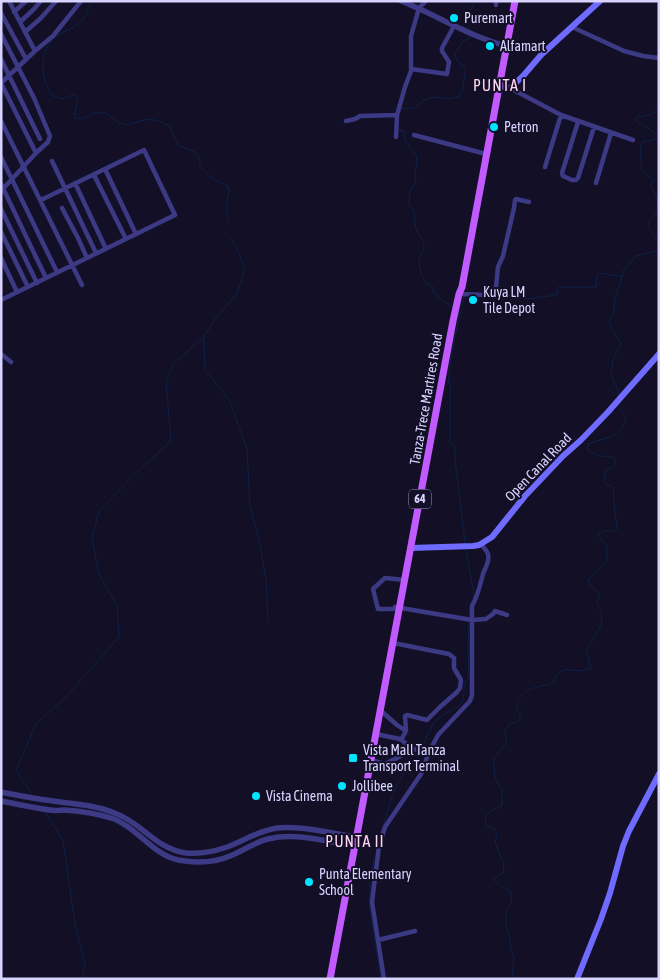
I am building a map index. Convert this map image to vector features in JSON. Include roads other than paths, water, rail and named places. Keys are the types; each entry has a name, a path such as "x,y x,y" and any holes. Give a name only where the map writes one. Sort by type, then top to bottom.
{"main road":[{"name":"Tanza-Trece Martires Road","path":"330,979 515,1"},
{"path":"499,86 510,88 541,55 600,1"},
{"name":"Open Canal Road","path":"481,544 492,537 526,496 608,412 659,354"},
{"path":"411,548 481,544"},
{"path":"577,979 610,893 623,846 659,774"}],"street":[{"path":"9,1 35,50"},
{"path":"14,12 26,1"},
{"path":"20,22 41,1"},
{"path":"25,32 56,1"},
{"path":"36,153 1,83 35,50 53,36 81,1"},
{"path":"401,1 490,42 507,46"},
{"path":"396,137 397,115 411,69 410,36 419,8 426,1"},
{"path":"1,14 26,59"},
{"path":"411,69 447,74 449,62 443,54 442,48 454,26"},
{"path":"572,27 624,51 659,58"},
{"path":"1,34 37,105 50,136 48,142 2,188 46,278"},
{"path":"1,59 40,139"},
{"path":"510,88 561,115 633,140"},
{"path":"346,121 360,116 397,115"},
{"path":"545,166 561,115"},
{"path":"1,121 82,285"},
{"path":"578,122 562,173 563,176 572,180 578,178 594,127"},
{"path":"596,183 610,133"},
{"path":"414,135 486,154"},
{"path":"1,300 175,215 144,150 41,200"},
{"path":"1,157 57,272"},
{"path":"52,161 96,253"},
{"path":"105,169 136,234"},
{"path":"94,174 126,239"},
{"path":"75,184 106,249"},
{"path":"458,297 487,294 494,291 515,200 529,202"},
{"path":"62,208 87,258"},
{"path":"1,209 37,283"},
{"path":"1,232 28,287"},
{"path":"1,258 17,292"},
{"path":"1,354 11,362"},
{"path":"384,979 372,902 379,846 385,827 421,774 438,735 470,701 472,695 472,606 476,600 488,562 488,554 481,544"},
{"path":"405,580 386,578 373,589 378,609 394,609 395,607 472,620 488,618 495,611 507,616"},
{"path":"393,643 449,654 454,658 454,668 461,680 457,692 427,720 407,715 406,731 401,740"},
{"path":"380,710 396,725 406,731"},
{"path":"376,734 401,740 409,746 430,752"},
{"path":"371,760 384,764 400,757 409,746"},
{"path":"1,792 109,810 127,819 156,850 181,861 205,862 228,856 258,842 280,837 307,838 355,846"},
{"path":"1,801 33,808 80,811 107,817 172,850 195,853 225,848 255,834 278,828 294,828 357,837"},
{"path":"378,940 415,931"}],"waterway":[{"path":"91,1 86,15 81,22 57,36 47,48 44,56 43,72 51,95 63,99 75,94 78,100 75,118 83,119 94,113 105,113 119,123 126,125 149,119 170,126 178,145 197,153 200,161 199,165 202,169 215,180 227,185 229,191 226,207 228,222"},
{"path":"463,27 475,1"},
{"path":"400,112 402,108 413,108 423,101 434,97 450,99 459,96 462,91 466,68 457,61 455,53 463,41 469,39 470,36"},
{"path":"659,108 652,114 637,117 636,119 637,122 656,134 656,138 644,141 642,144 641,169 653,180 651,185 658,209 651,218 649,225 651,232 659,243"},
{"path":"398,128 404,131 405,140 416,155 417,161 416,182 410,192 409,205 414,211 416,227 424,243 419,260 420,270 426,284 433,287 433,292 436,293 438,299 454,308"},
{"path":"32,795 16,770 36,724 66,697 119,637 117,606 99,574 92,538 99,511 171,441 166,382 174,363 203,338 215,319 237,294 245,269 231,238"},
{"path":"618,395 619,393 611,374 613,360 621,343 611,328 609,321 614,311 615,298 624,270 636,256 659,250"},
{"path":"489,296 491,296 491,301 499,301 499,297 503,293 528,299 556,295 559,287 596,287 597,275 606,273 622,276"},
{"path":"462,306 464,297"},
{"path":"460,314 462,309"},
{"path":"459,312 459,318"},
{"path":"459,318 451,355 448,383 451,383 450,443 455,446 465,542"},
{"path":"204,339 205,370 230,401 247,450 250,506 259,540 266,580 268,622"},
{"path":"516,979 512,971 514,958 506,922 512,898 510,890 501,886 493,879 504,872 503,862 495,842 497,834 495,829 490,828 485,823 486,816 502,806 502,789 494,771 494,758 506,742 507,739 504,731 510,723 516,723 520,720 516,707 522,695 530,689 553,683 556,676 564,670 579,671 591,668 586,650 599,630 602,617 598,603 600,594 591,586 588,580 607,560 607,546 598,535 603,531 617,529 614,489 607,485 604,479 606,470 613,467 616,461 613,457 593,454 588,450 588,444 612,436 622,428 626,420 618,407"},
{"path":"466,550 474,594 473,598"},
{"path":"470,609 470,616"},
{"path":"422,749 429,731 435,722 444,714 457,707 463,700 466,680 469,677 469,623"},
{"path":"383,826 400,780 405,771 421,753"},
{"path":"45,812 63,840 75,924 85,964 82,979"},
{"path":"374,856 369,902 381,979"}],"place":[{"name":"Puremart","path":"454,18"},
{"name":"Alfamart","path":"490,46"},
{"name":"Petron","path":"494,127"},
{"name":"Kuya LM Tile Depot","path":"473,300"},
{"name":"Vista Mall Tanza Transport Terminal","path":"353,758"},
{"name":"Jollibee","path":"342,786"},
{"name":"Vista Cinema","path":"256,796"},
{"name":"Punta Elementary School","path":"309,882"}],"district":[{"name":"PUNTA I","path":"500,85"},
{"name":"PUNTA II","path":"355,841"}]}
